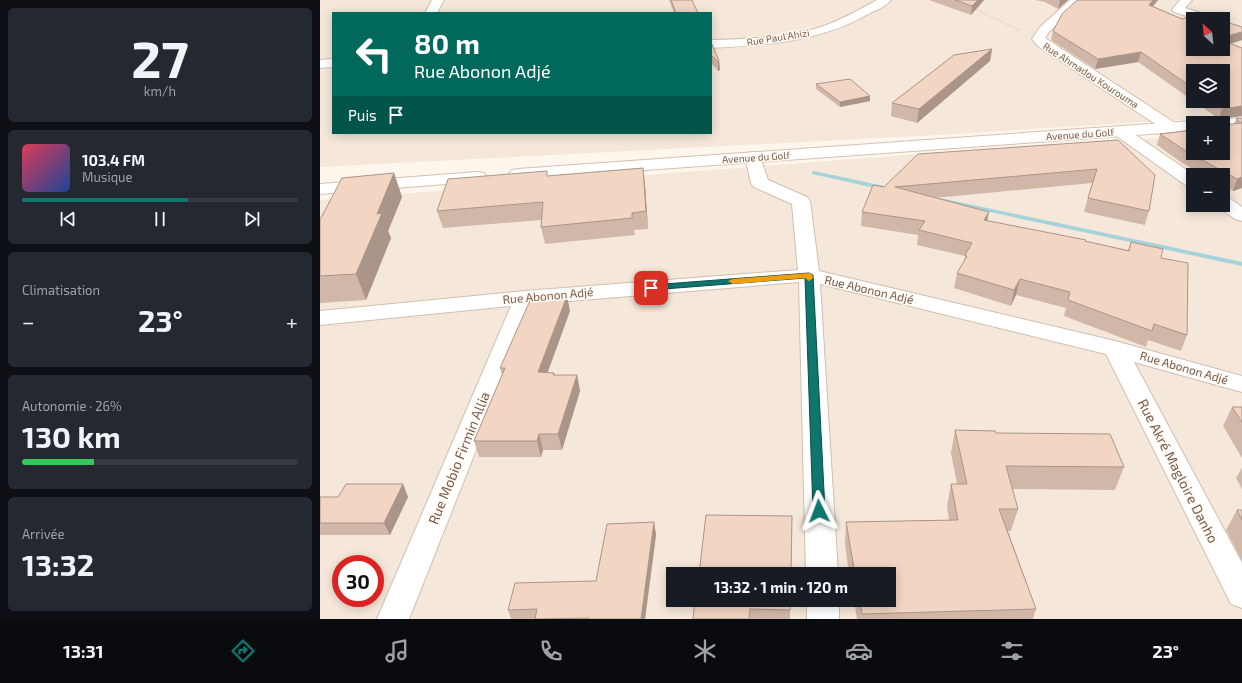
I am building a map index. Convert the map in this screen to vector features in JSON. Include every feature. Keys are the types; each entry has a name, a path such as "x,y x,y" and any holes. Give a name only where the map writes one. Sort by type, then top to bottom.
{"street":[{"path":"432,12 438,0"},
{"name":"Rue Paul Ahizi","path":"712,44 754,42 790,38 810,33 840,24 885,0"},
{"name":"Rue Ahmadou Kourouma","path":"1076,0 1044,30 1038,39 1043,44 1172,128"},
{"path":"1186,0 1178,10 1186,12"},
{"path":"320,64 332,63"},
{"path":"1230,123 1242,122"},
{"name":"Avenue du Golf","path":"320,189 1186,127"},
{"path":"1121,132 1186,177"},
{"path":"753,157 760,183 802,201 809,275 822,567"},
{"path":"1230,198 1242,197"},
{"path":"1230,206 1242,214"},
{"name":"Rue Abonon Adjé","path":"320,318 525,298 809,275 1115,349 1242,384"},
{"name":"Rue Mobio Firmin Allia","path":"393,619 525,298"},
{"name":"Rue Akré Magloire Danho","path":"1115,349 1242,594"},
{"path":"823,607 824,619"}],"path":[{"path":"970,6 1038,39"}],"shaded area":[{"path":"320,0 1242,0 1242,116 1186,116 1186,119 921,136 320,167"},
{"path":"1242,133 1242,619 320,619 320,200 906,155 1186,136 1186,160 1230,160 1230,146"}],"building":[{"path":"671,0 692,0 698,12 676,12"},
{"path":"955,0 978,0 972,6"},
{"path":"1077,0 1153,0 1149,5 1182,19 1186,18 1186,56 1230,56 1230,44 1242,48 1242,106 1230,108 1230,64 1186,64 1186,83 1141,52 1098,59 1053,31 1062,14"},
{"path":"1230,23 1242,27 1242,32 1230,35"},
{"path":"712,44 719,61 718,62 712,56"},
{"path":"992,49 919,109 892,103 954,55"},
{"path":"850,79 870,96 840,102 816,84"},
{"path":"1242,118 1242,123 1236,119"},
{"path":"1242,123 1242,177 1237,179 1230,175 1230,168 1217,168 1202,160 1230,160 1230,124"},
{"path":"1186,131 1186,151 1160,134"},
{"path":"1118,140 1155,175 1149,211 1088,198 1097,169 895,187 989,212 984,220 1086,240 1085,241 1129,251 1131,242 1163,249 1161,258 1188,263 1187,335 1154,324 1152,331 1068,300 1070,292 1020,279 1014,290 957,273 967,256 965,255 972,243 919,230 925,221 862,212 873,185 884,187 918,154"},
{"path":"643,168 646,211 632,213 632,218 541,227 543,202 437,211 448,179 547,171 547,176"},
{"path":"394,173 377,214 382,213 356,274 320,276 320,218 342,178"},
{"path":"532,296 567,296 538,372 554,373 553,375 577,375 558,434 539,434 537,441 474,441 505,368 500,368"},
{"path":"1232,407 1242,407 1242,422"},
{"path":"955,430 995,431 996,433 1110,434 1124,467 1006,466 1018,509 999,509 1036,609 862,614 861,607 896,607 896,567 854,567 846,522 958,520 951,484 967,484"},
{"path":"346,484 403,484 384,523 320,523 320,497 338,497"},
{"path":"1237,510 1242,510 1242,520"},
{"path":"706,515 792,516 791,567 700,567"},
{"path":"654,522 641,619 535,619 537,609 508,610 515,583 596,581 607,524"},
{"path":"694,607 790,607 790,610 750,609 749,619 693,619"}],"waterway":[{"path":"814,173 884,188"},
{"path":"940,200 1242,264"}],"slow traffic":[{"path":"733,281 809,275 809,278"}],"route":[{"path":"651,288 809,275 819,511"}]}
